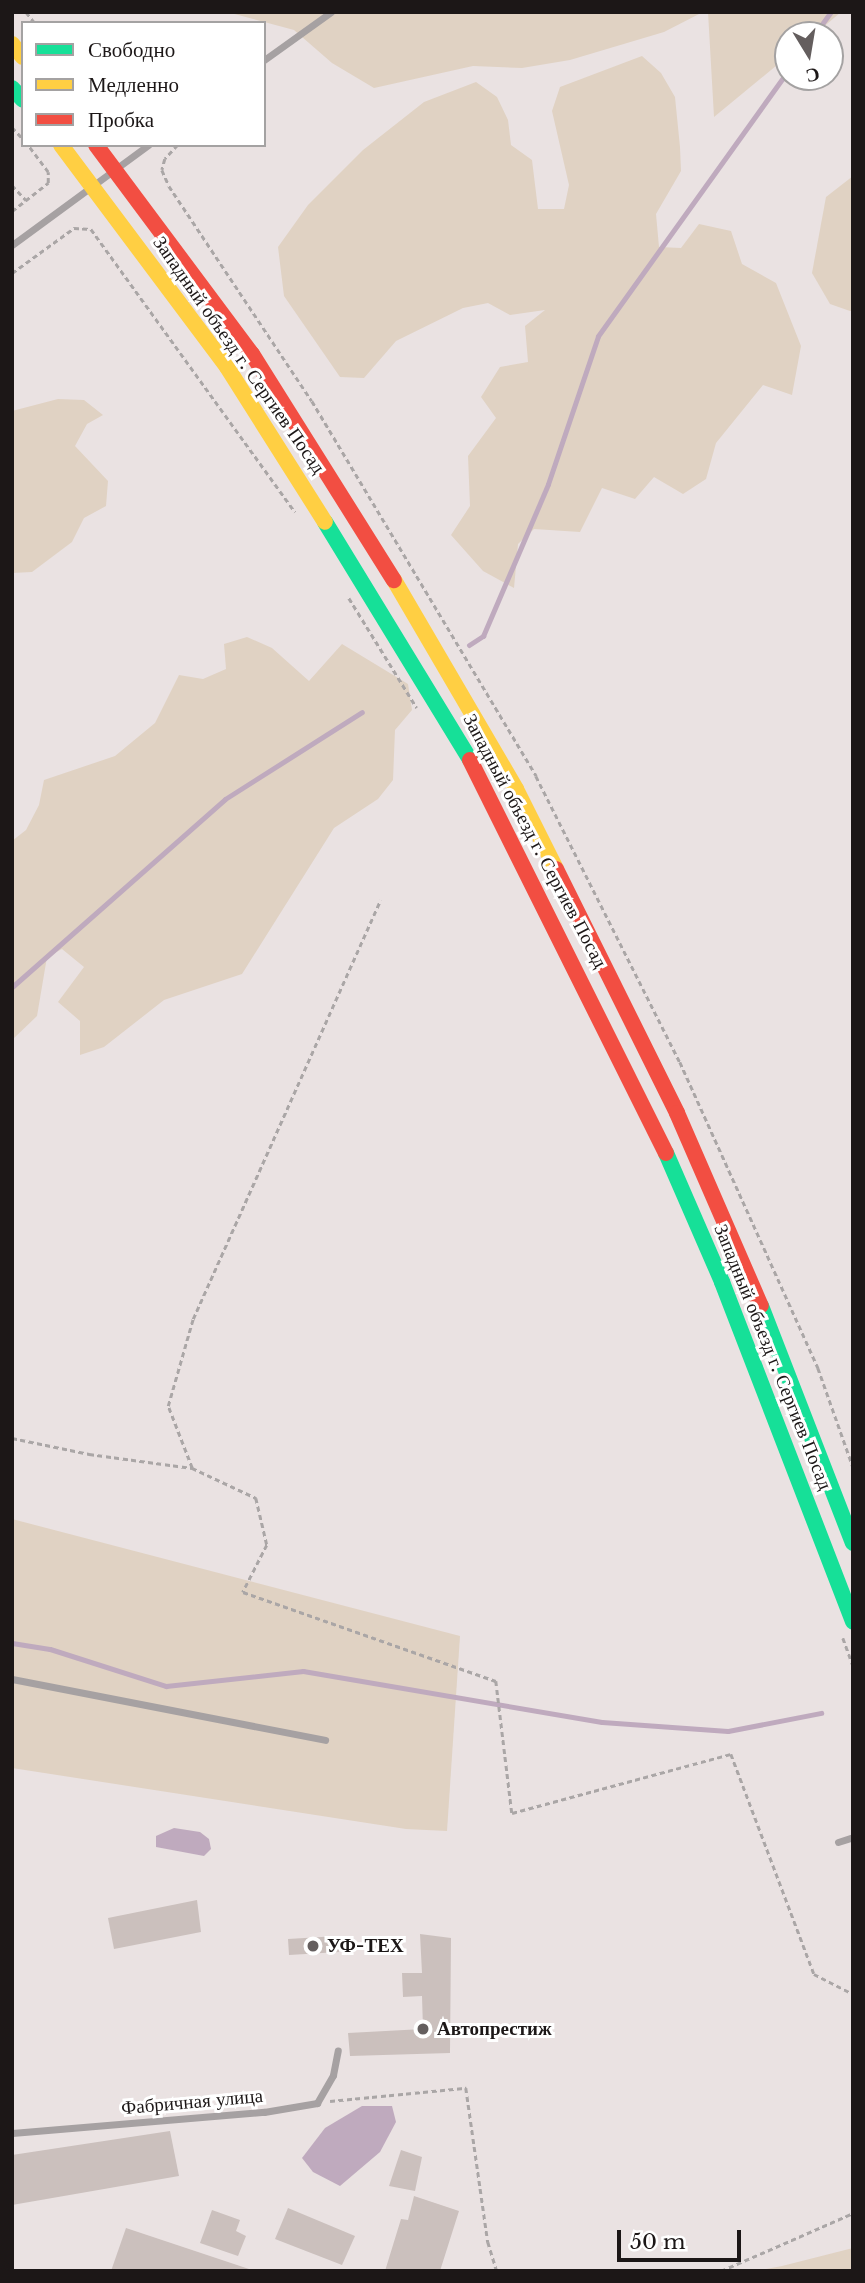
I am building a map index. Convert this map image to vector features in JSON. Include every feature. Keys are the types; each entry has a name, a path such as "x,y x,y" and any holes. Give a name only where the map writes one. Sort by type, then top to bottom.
{"main road":[{"name":"Западный объезд г. Сергиев Посад","path":"63,147 94,185 227,367 420,671 495,804 660,1138 722,1282 853,1622"},
{"name":"Западный объезд г. Сергиев Посад","path":"98,147 259,366 438,650 516,789 677,1113 746,1269 853,1543"}],"lane":[{"path":"266,60 331,12"},
{"path":"12,245 145,147"},
{"path":"12,1679 325,1740"},
{"path":"838,1842 853,1837"},
{"path":"317,2103 333,2074 338,2050"},
{"name":"Фабричная улица","path":"12,2133 264,2112 317,2103"}],"path":[{"path":"12,211 48,183 48,172 29,147"},
{"path":"12,186 26,200"},
{"path":"12,273 74,228 91,229 296,514"},
{"path":"348,595 419,711"},
{"path":"192,1468 168,1406 193,1319 380,900"},
{"path":"12,1438 89,1454 192,1468 256,1498 267,1545 243,1592 496,1681 512,1813 731,1754 814,1974 853,1994"},
{"path":"842,1634 853,1665"},
{"path":"317,2103 466,2088 488,2242 497,2271"},
{"path":"721,2271 853,2213"}],"shaded area":[{"path":"227,12 703,12 664,32 570,60 522,68 473,66 374,88 332,63 294,30"},
{"path":"708,12 841,12 830,21 774,21 774,68 714,117"},
{"path":"642,56 661,73 675,97 680,147 681,171 656,214 659,247 681,248 699,224 731,231 742,264 776,283 801,346 792,395 763,385 716,443 706,479 683,494 654,477 635,499 602,488 580,532 534,529 518,544 514,588 483,571 451,535 470,506 468,456 496,418 481,397 500,367 528,362 525,326 545,310 510,315 488,303 463,308 396,341 364,378 340,377 284,296 278,247 308,205 363,150 424,102 476,82 497,97 508,120 511,145 532,160 538,209 564,209 569,185 552,111 560,87"},
{"path":"853,176 853,311 850,311 830,304 812,273 826,197"},
{"path":"58,399 84,400 103,415 87,424 75,446 108,481 106,506 84,518 72,542 32,572 12,573 12,411"},
{"path":"247,637 272,648 309,681 342,644 408,684 412,710 395,730 393,780 378,799 334,828 242,974 164,1000 104,1047 80,1055 80,1021 58,1002 84,967 62,949 47,957 37,1016 12,1040 12,841 26,830 39,805 44,780 115,756 155,723 179,675 203,679 226,669 224,644"},
{"path":"12,1519 460,1636 447,1831 406,1829 12,1768"},
{"path":"174,1828 200,1832 209,1839 211,1849 204,1856 156,1847 156,1836"},
{"path":"362,2106 392,2106 396,2122 380,2152 340,2186 313,2172 302,2158 325,2128"},
{"path":"853,2248 853,2271 755,2271 782,2266"}],"building":[{"path":"197,1900 201,1932 114,1949 108,1918"},
{"path":"420,1934 451,1938 450,2053 350,2056 348,2033 423,2029 422,1996 403,1997 402,1973 422,1973"},
{"name":"УФ-ТЕХ","path":"338,1936 339,1952 289,1955 288,1939"},
{"path":"170,2131 179,2176 12,2205 12,2155"},
{"path":"401,2150 422,2157 415,2191 389,2186"},
{"path":"414,2196 459,2211 440,2271 385,2271 401,2219 408,2220"},
{"path":"288,2208 355,2236 342,2265 275,2239"},
{"path":"212,2210 240,2220 236,2231 246,2236 238,2256 200,2243"},
{"path":"126,2228 252,2270 252,2271 111,2271"}],"waterway":[{"path":"824,21 831,12"},
{"path":"469,645 483,636 548,484 598,336 774,91"},
{"path":"12,987 225,799 362,712"},
{"path":"12,1643 50,1649 166,1686 303,1671 602,1722 728,1731 821,1713"}],"traffic: fast":[{"path":"12,88 21,98"},
{"path":"325,522 470,760"},
{"path":"666,1153 722,1282 853,1622"},
{"path":"761,1306 853,1543"}],"traffic: slow":[{"path":"12,44 21,55"},
{"path":"62,147 227,367 325,522"},
{"path":"394,580 516,789 556,869"}],"traffic: jam":[{"path":"97,147 252,354 394,580"},
{"path":"470,760 666,1153"},
{"path":"556,869 677,1113 761,1306"}],"place":[{"name":"УФ-ТЕХ","path":"313,1946"},
{"name":"Автопрестиж","path":"423,2029"}]}
